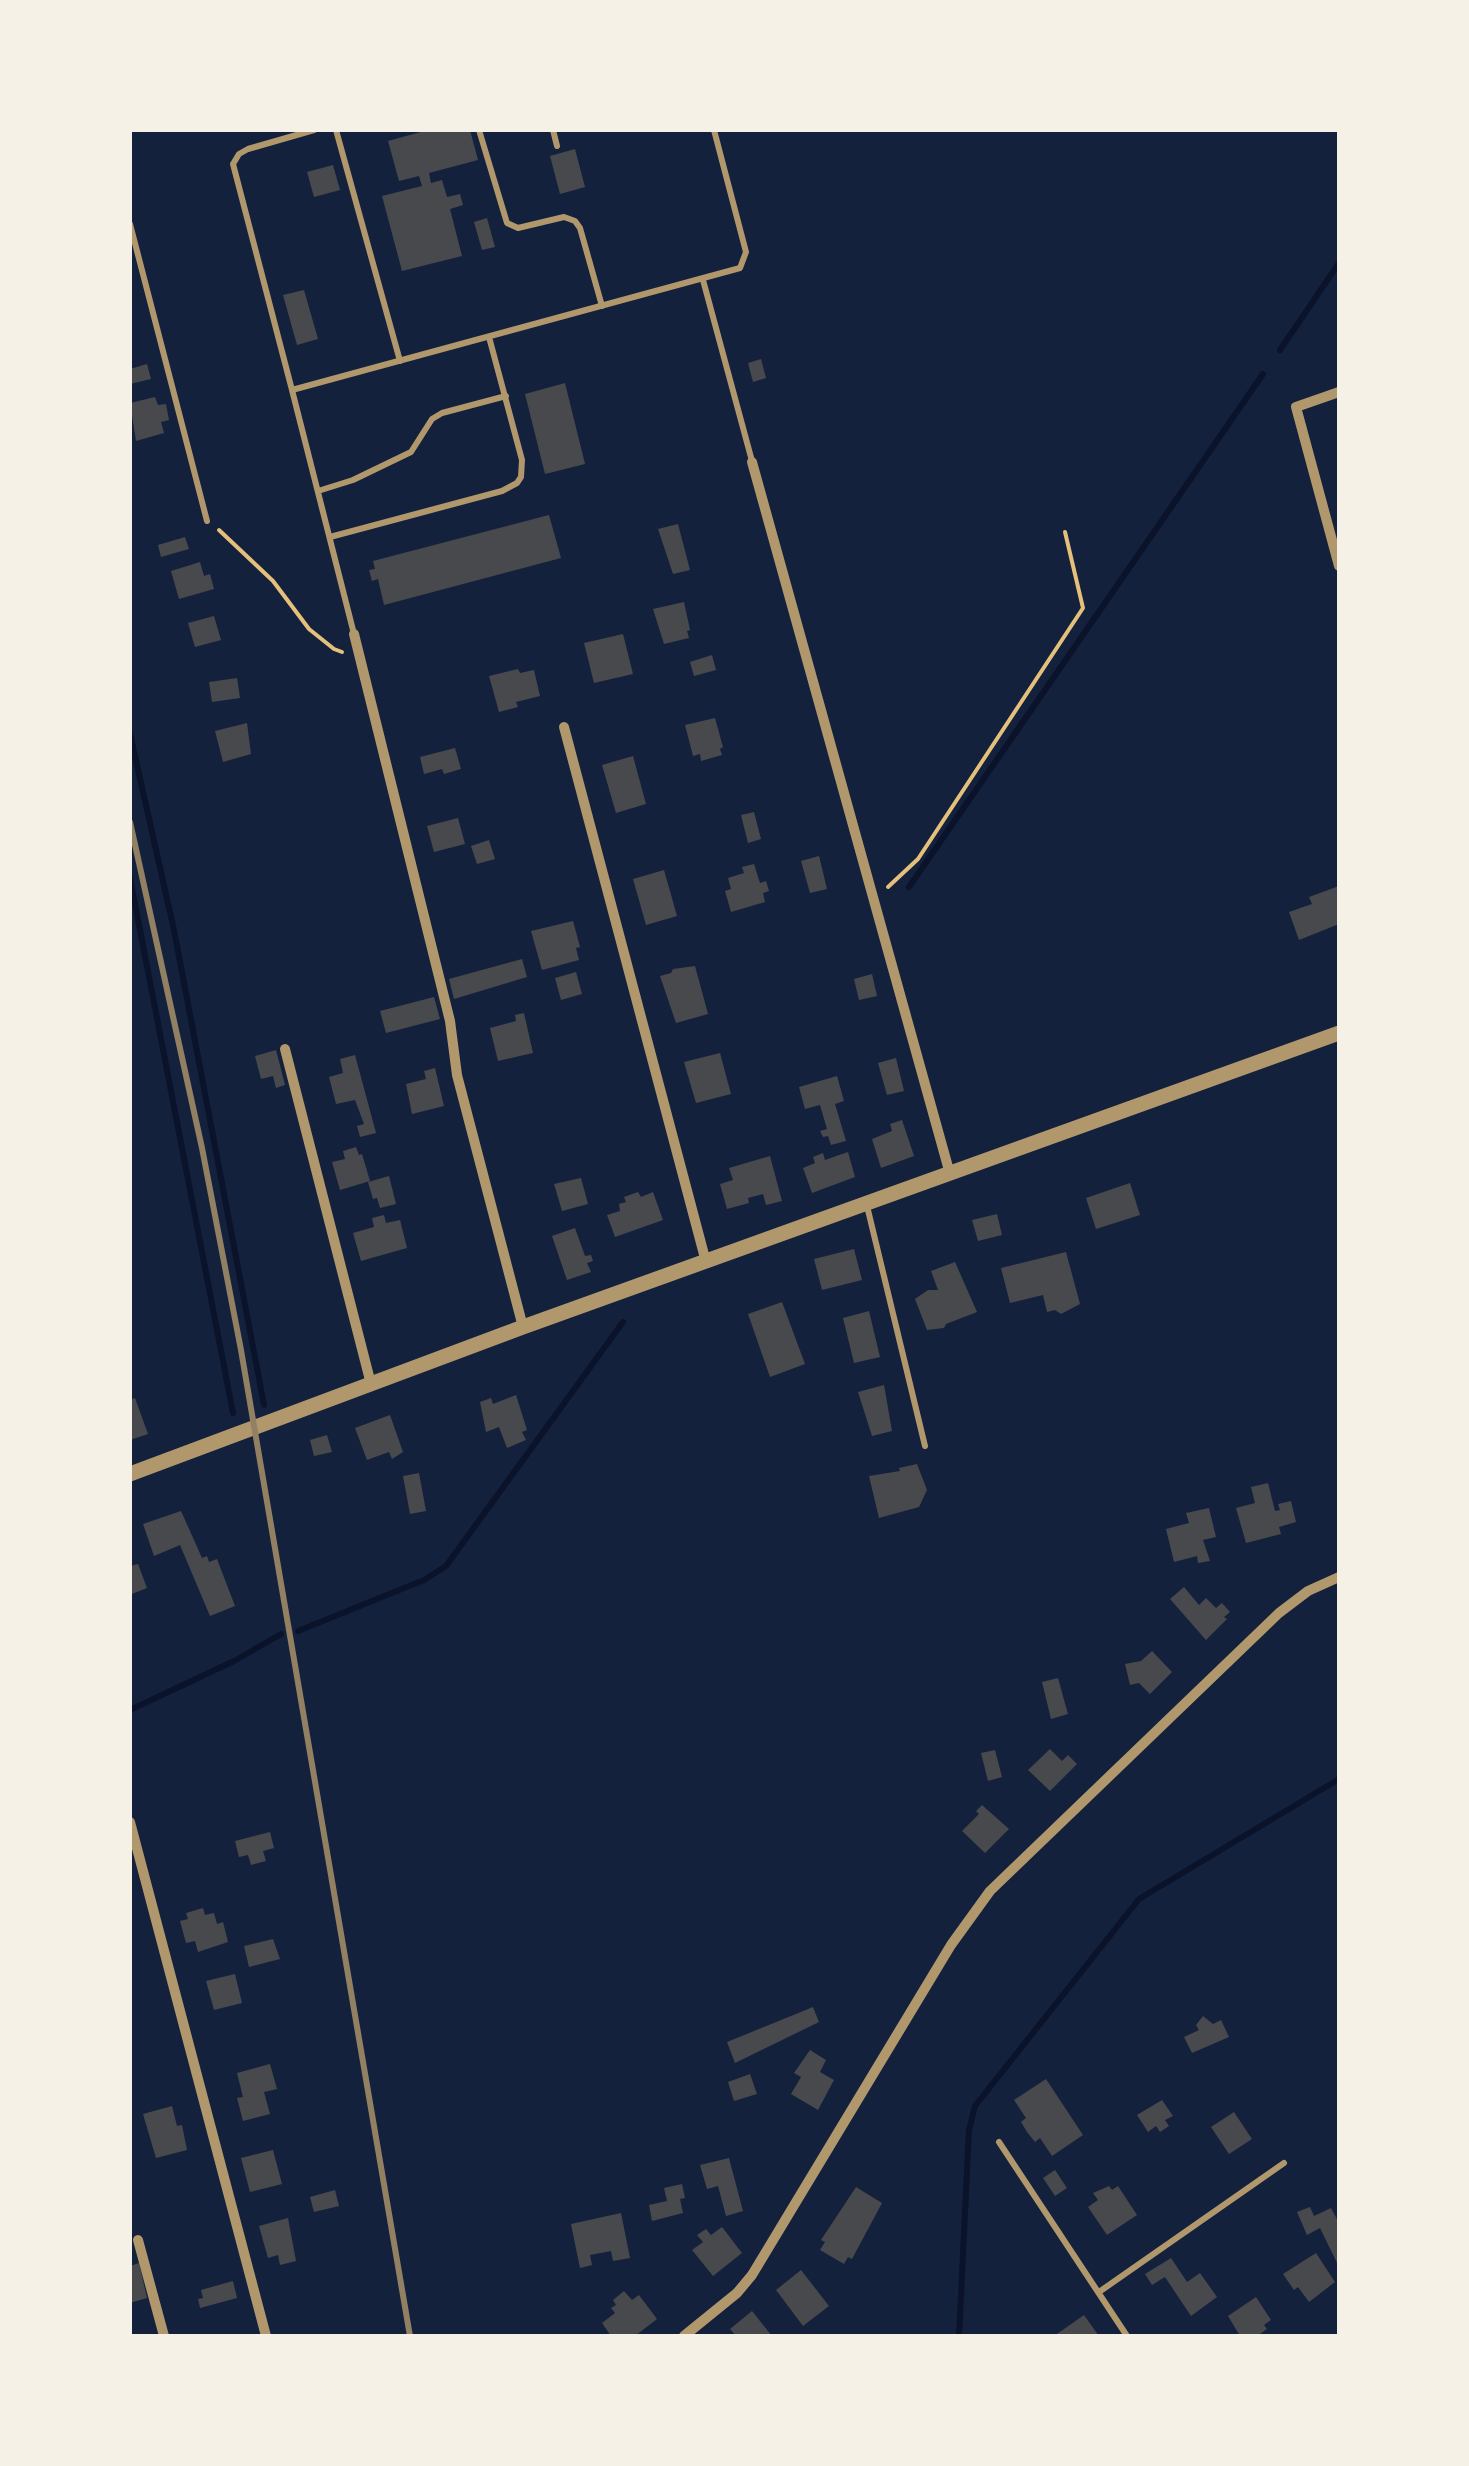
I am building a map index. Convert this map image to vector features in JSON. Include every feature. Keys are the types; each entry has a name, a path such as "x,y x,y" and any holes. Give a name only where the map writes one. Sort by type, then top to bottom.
{"street":[{"path":"1339,392 1296,407 1339,566"},
{"path":"752,462 950,1174"},
{"path":"354,634 450,1021 457,1075 524,1328"},
{"path":"564,727 706,1262"},
{"path":"130,1474 1339,1033"},
{"path":"285,1049 371,1384"},
{"path":"684,2336 752,2275 977,1906 1279,1613 1308,1590 1339,1577"},
{"path":"130,1822 266,2336"},
{"path":"138,2240 164,2336"}],"lane":[{"path":"314,130 248,149 233,164 354,634"},
{"path":"336,130 400,361"},
{"path":"480,130 507,223 518,228 564,217 574,221 580,228 602,306"},
{"path":"553,130 557,146"},
{"path":"292,390 740,268 746,252 714,130"},
{"path":"130,224 207,521"},
{"path":"703,280 752,462"},
{"path":"330,537 517,484 522,477 522,460 490,337"},
{"path":"318,491 354,480 410,452 432,419 442,412 506,396"},
{"path":"866,1204 925,1446"},
{"path":"998,2142 1127,2336"},
{"path":"1099,2292 1284,2162"}],"path":[{"path":"207,521 273,581 309,629 339,652 358,649"},
{"path":"873,900 918,859 1078,620 1083,596 1066,532"}],"building":[{"path":"428,130 470,130 478,160 429,173 431,183 442,180 447,197 460,194 463,205 450,209 462,256 402,271 382,196 422,186 419,176 399,181 388,141"},
{"path":"575,149 585,187 560,194 550,156"},
{"path":"333,165 340,190 314,197 307,172"},
{"path":"487,218 495,247 482,250 474,222"},
{"path":"304,290 318,339 297,345 283,295"},
{"path":"761,359 766,378 753,382 748,363"},
{"path":"147,364 151,379 130,384 130,369"},
{"path":"565,383 585,464 545,474 525,394"},
{"path":"155,397 158,405 166,404 169,420 161,422 164,433 136,441 130,403"},
{"path":"549,515 561,558 384,605 378,579 372,581 369,570 375,569 373,561"},
{"path":"678,524 690,570 673,574 658,529"},
{"path":"185,537 189,549 161,557 158,545"},
{"path":"200,562 204,576 210,574 214,589 179,599 171,571"},
{"path":"684,602 689,638 664,644 653,609"},
{"path":"214,616 221,640 195,647 188,623"},
{"path":"623,634 633,674 594,683 584,643"},
{"path":"712,655 716,670 694,676 690,662"},
{"path":"518,669 520,673 534,670 540,696 516,702 518,707 499,712 489,676"},
{"path":"237,678 240,698 212,702 209,682"},
{"path":"715,718 722,755 701,761 700,754 693,756 685,725"},
{"path":"247,723 251,754 223,762 215,731"},
{"path":"455,748 461,769 424,774 420,757"},
{"path":"633,756 646,804 616,813 602,765"},
{"path":"754,812 761,839 748,843 741,815"},
{"path":"458,818 465,844 434,852 427,826"},
{"path":"489,840 495,859 477,864 471,846"},
{"path":"819,856 827,889 810,893 801,861"},
{"path":"754,864 760,883 766,881 769,891 763,893 765,902 731,912 725,891 731,889 728,878 744,873 742,867"},
{"path":"664,870 677,916 646,925 633,879"},
{"path":"1339,886 1339,924 1299,940 1289,912 1312,904 1309,897"},
{"path":"573,921 579,960 542,970 531,931"},
{"path":"522,959 527,977 454,999 449,979"},
{"path":"695,966 708,1014 676,1023 660,976 673,969"},
{"path":"576,972 582,994 561,1000 555,978"},
{"path":"872,974 877,996 859,1000 854,979"},
{"path":"434,997 440,1019 386,1033 380,1011"},
{"path":"524,1013 533,1053 498,1061 490,1028 516,1021 515,1015"},
{"path":"276,1050 285,1085 276,1088 273,1076 261,1079 255,1056"},
{"path":"720,1053 731,1094 696,1103 684,1062"},
{"path":"355,1055 376,1133 360,1137 357,1126 364,1124 355,1100 336,1104 329,1077 343,1073 340,1059"},
{"path":"896,1058 904,1091 887,1095 878,1063"},
{"path":"435,1068 444,1106 412,1114 406,1084 426,1079 424,1071"},
{"path":"837,1076 844,1101 835,1104 846,1141 831,1145 828,1136 823,1137 820,1131 827,1129 820,1105 805,1109 799,1087"},
{"path":"902,1120 914,1156 881,1168 872,1139 892,1131 890,1124"},
{"path":"356,1147 370,1181 340,1190 332,1162 345,1159 343,1151"},
{"path":"848,1152 855,1177 812,1193 803,1168 815,1163 813,1157 823,1153 825,1160"},
{"path":"770,1156 782,1201 766,1205 763,1194 727,1209 720,1184 733,1180 729,1168"},
{"path":"389,1176 396,1204 380,1208 368,1182"},
{"path":"581,1178 588,1204 562,1211 554,1184"},
{"path":"1130,1183 1140,1215 1096,1229 1086,1198"},
{"path":"638,1192 641,1197 653,1192 663,1220 615,1237 607,1215 620,1211 619,1204 626,1202 624,1197"},
{"path":"997,1214 1002,1235 978,1241 972,1220"},
{"path":"384,1215 386,1223 400,1220 407,1248 361,1261 353,1233 374,1227 372,1218"},
{"path":"575,1228 585,1256 591,1255 593,1261 587,1263 591,1272 567,1280 552,1236"},
{"path":"854,1249 862,1280 822,1290 814,1259"},
{"path":"1066,1252 1080,1304 1061,1314 1055,1310 1047,1312 1043,1295 1010,1303 1001,1268"},
{"path":"955,1262 977,1312 944,1328 927,1330 915,1299 928,1290 938,1290 931,1271"},
{"path":"782,1302 805,1364 770,1377 748,1314"},
{"path":"869,1311 880,1357 854,1363 843,1318"},
{"path":"884,1385 892,1431 872,1436 858,1392"},
{"path":"516,1395 527,1430 522,1432 526,1440 507,1448 499,1427 486,1432 480,1402 491,1398 493,1404"},
{"path":"135,1398 148,1434 130,1440 130,1400"},
{"path":"390,1415 403,1452 392,1459 389,1452 367,1460 355,1428"},
{"path":"327,1435 332,1452 314,1456 310,1440"},
{"path":"917,1464 927,1490 919,1507 879,1518 869,1476"},
{"path":"419,1473 426,1511 410,1514 403,1476"},
{"path":"1268,1483 1275,1511 1280,1510 1278,1504 1291,1501 1296,1522 1279,1527 1281,1534 1246,1543 1236,1508 1255,1503 1251,1487"},
{"path":"1209,1508 1216,1537 1203,1540 1210,1561 1198,1563 1197,1556 1174,1562 1166,1529 1189,1523 1186,1513"},
{"path":"181,1511 202,1558 207,1556 209,1562 217,1559 235,1606 210,1616 180,1545 154,1556 143,1524"},
{"path":"138,1564 147,1588 132,1594 130,1566"},
{"path":"1184,1587 1199,1605 1206,1598 1216,1608 1222,1603 1230,1612 1206,1640 1170,1599"},
{"path":"1152,1651 1172,1672 1150,1694 1139,1683 1130,1685 1125,1664 1141,1661"},
{"path":"1058,1678 1068,1714 1051,1719 1042,1682"},
{"path":"1050,1749 1062,1761 1068,1755 1077,1764 1050,1791 1028,1770"},
{"path":"995,1750 1002,1777 988,1781 981,1753"},
{"path":"982,1805 1009,1829 985,1853 962,1831 979,1814 976,1811"},
{"path":"270,1832 274,1848 263,1851 266,1861 251,1865 248,1855 239,1857 235,1841"},
{"path":"203,1908 205,1915 214,1913 217,1924 223,1922 228,1942 198,1952 195,1941 186,1943 180,1921 188,1919 186,1913"},
{"path":"273,1939 280,1959 249,1967 244,1946"},
{"path":"235,1974 242,2003 214,2010 206,1981"},
{"path":"813,2007 819,2022 735,2063 727,2042"},
{"path":"1203,2016 1213,2024 1221,2020 1229,2037 1192,2053 1184,2037 1199,2030 1196,2025"},
{"path":"810,2050 826,2060 820,2072 834,2080 818,2110 791,2094 801,2077 794,2073"},
{"path":"270,2064 277,2089 264,2092 270,2114 243,2121 237,2098 243,2097 237,2073"},
{"path":"750,2074 757,2094 734,2101 728,2082"},
{"path":"1046,2079 1083,2135 1052,2156 1040,2138 1035,2142 1027,2132 1021,2122 1026,2118 1014,2100"},
{"path":"1162,2100 1173,2116 1165,2120 1169,2126 1160,2132 1156,2126 1148,2132 1137,2115"},
{"path":"172,2106 177,2126 182,2125 187,2150 156,2158 143,2114"},
{"path":"1234,2112 1252,2139 1229,2154 1211,2127"},
{"path":"273,2150 282,2184 250,2192 241,2158"},
{"path":"729,2158 743,2211 726,2216 718,2186 707,2189 700,2165"},
{"path":"1055,2170 1067,2188 1055,2196 1043,2178"},
{"path":"682,2184 683,2213 652,2221 649,2205 667,2201 664,2188"},
{"path":"1109,2186 1112,2190 1118,2186 1137,2215 1107,2235 1088,2207 1098,2200 1093,2193"},
{"path":"856,2187 882,2203 852,2259 848,2257 844,2264 820,2250 825,2242 821,2240"},
{"path":"335,2190 339,2206 314,2212 310,2197"},
{"path":"1310,2207 1314,2216 1331,2208 1339,2223 1339,2267 1320,2228 1307,2235 1297,2212"},
{"path":"621,2213 630,2258 613,2261 611,2251 590,2255 592,2265 580,2268 571,2224"},
{"path":"288,2218 296,2261 280,2265 278,2255 268,2258 259,2226"},
{"path":"722,2227 742,2253 713,2276 692,2250 703,2242 697,2235 706,2229 711,2235"},
{"path":"1316,2253 1335,2282 1309,2302 1283,2274"},
{"path":"1171,2258 1187,2282 1200,2273 1217,2297 1191,2316 1165,2277 1152,2285 1145,2274"},
{"path":"139,2263 147,2298 130,2303 130,2266"},
{"path":"801,2270 829,2306 803,2326 776,2290"},
{"path":"233,2281 237,2298 200,2308 201,2290"},
{"path":"624,2291 632,2300 639,2295 657,2319 635,2336 611,2336 602,2323 615,2313 611,2308 616,2305 613,2300"},
{"path":"1256,2297 1271,2320 1257,2336 1240,2336 1228,2316"},
{"path":"752,2311 772,2336 736,2336 730,2329"},
{"path":"1084,2315 1099,2336 1054,2336"}],"waterway":[{"path":"1280,350 1339,263"},
{"path":"909,887 1263,374"},
{"path":"130,734 174,930 264,1405"},
{"path":"130,878 233,1413"},
{"path":"298,1631 424,1580 446,1566 623,1322"},
{"path":"130,1710 281,1634"},
{"path":"959,2336 969,2130 975,2106 1139,1899 1339,1779"}],"railway":[{"path":"130,822 202,1148 241,1350 410,2336"}]}
